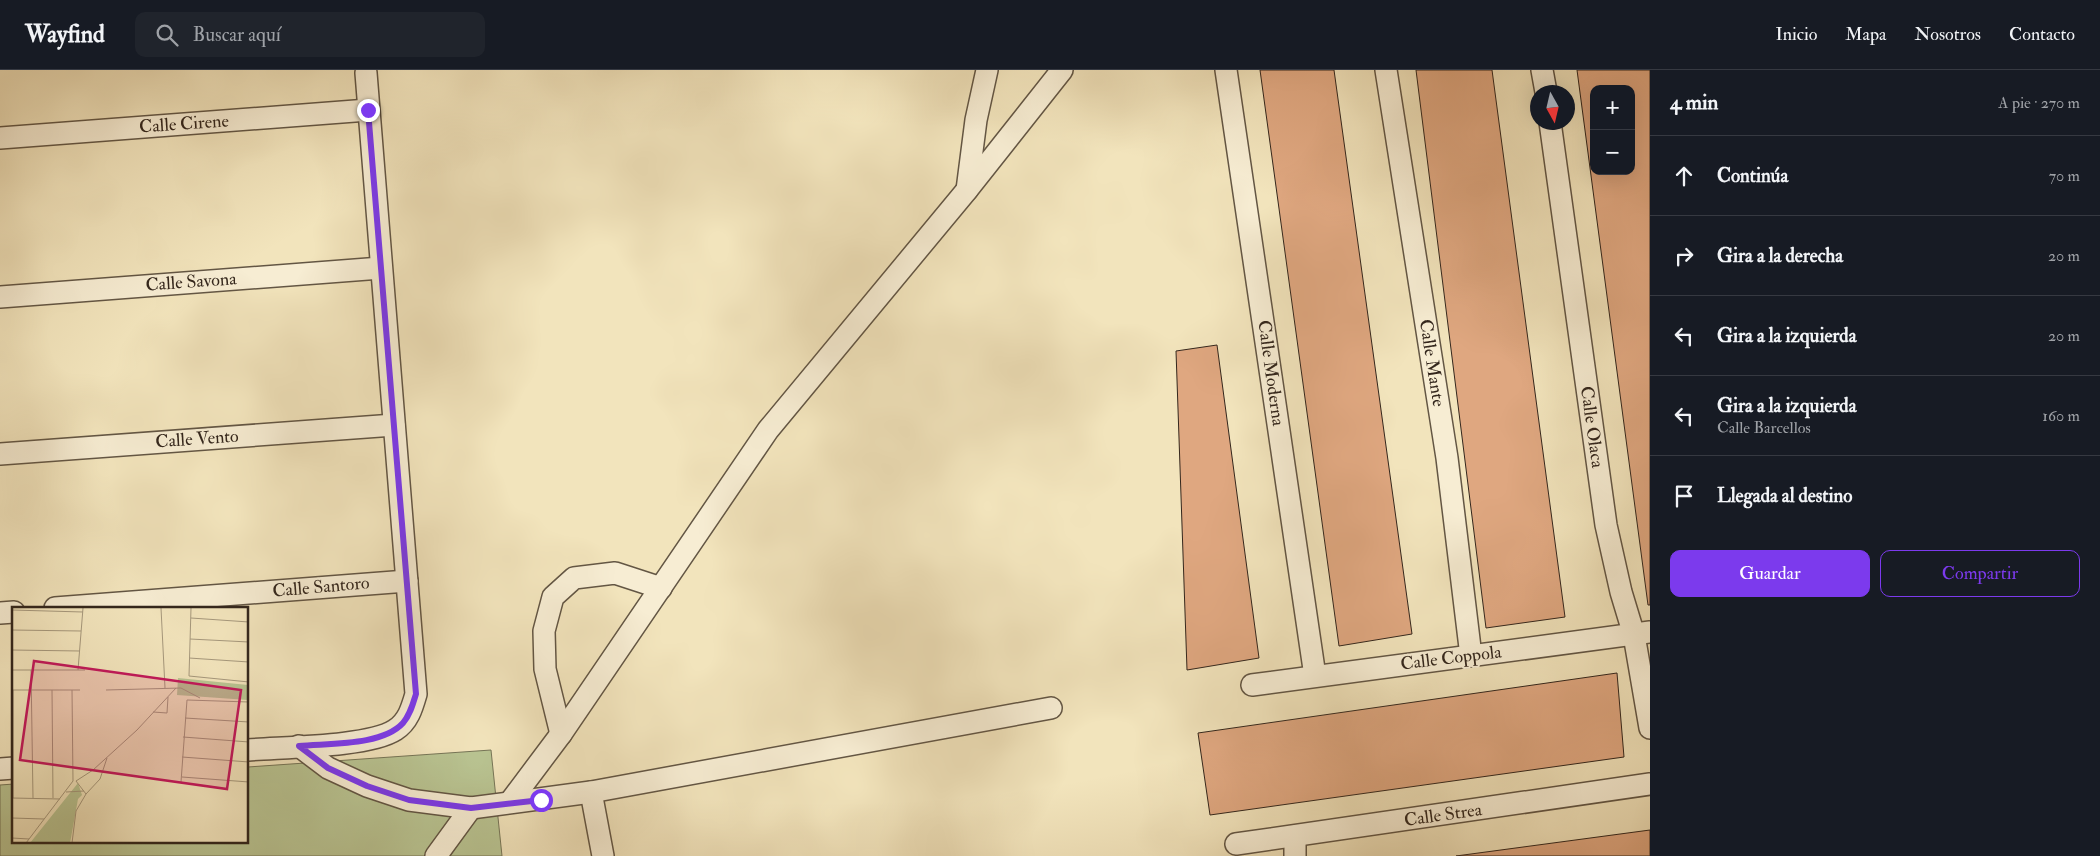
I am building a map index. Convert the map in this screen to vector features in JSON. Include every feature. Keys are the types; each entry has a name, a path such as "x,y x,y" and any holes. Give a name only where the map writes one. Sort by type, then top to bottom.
{"street":[{"path":"967,190 976,120 986,70"},
{"path":"510,802 561,734 768,430 967,190 1062,70"},
{"name":"Calle Moderna","path":"1226,70 1315,676"},
{"name":"Calle Mante","path":"1386,70 1447,458 1471,656"},
{"path":"1542,70 1545,85"},
{"path":"249,750 356,741 382,736 396,729 405,721 416,694 366,73"},
{"name":"Calle Cirene","path":"0,138 368,110"},
{"name":"Calle Olaca","path":"1551,130 1606,525 1621,592 1642,634 1650,728"},
{"name":"Calle Savona","path":"0,297 381,268"},
{"name":"Calle Vento","path":"0,454 394,425"},
{"path":"561,734 545,669 544,631 553,597 574,578 615,574 661,588"},
{"name":"Calle Santoro","path":"68,607 407,580"},
{"name":"Calle Coppola","path":"1252,685 1642,634"},
{"path":"299,746 328,768 367,786 409,800 471,808 591,792 1051,708"},
{"name":"Calle Strea","path":"1236,844 1295,846 1650,784"},
{"path":"591,792 603,856"},
{"path":"436,856 471,808"}],"green space":[{"path":"491,750 502,856 0,856 0,785 12,784 12,844 249,844 249,767"}],"building":[{"path":"1260,70 1334,70 1412,634 1339,646"},
{"path":"1416,70 1492,70 1565,617 1486,628"},
{"path":"1577,70 1650,70 1650,605 1648,605 1591,175 1635,175 1635,85 1590,85 1590,168"},
{"path":"1217,345 1259,658 1187,670 1176,351"},
{"path":"1617,673 1624,757 1210,815 1198,733"},
{"path":"1650,830 1650,856 1456,856"}],"route":[{"path":"368,110 416,694 405,721 396,729 382,736 356,741 299,746 328,768 367,786 409,800 471,808 510,802 541,800"}]}
